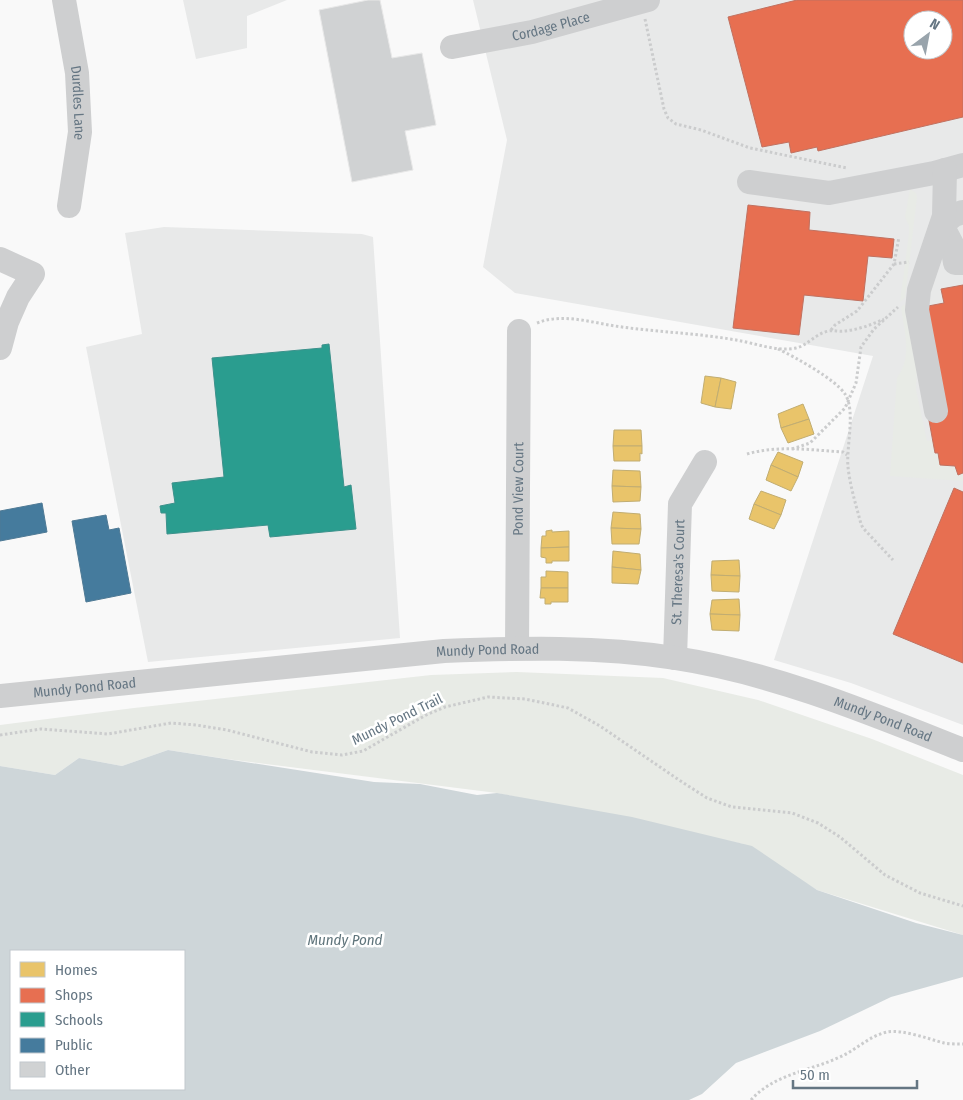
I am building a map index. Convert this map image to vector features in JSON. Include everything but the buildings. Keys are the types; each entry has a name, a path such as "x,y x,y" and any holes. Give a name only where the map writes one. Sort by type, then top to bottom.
{"street":[{"name":"Durdles Lane","path":"64,0 77,73 80,132 69,206"},
{"name":"Cordage Place","path":"452,47 532,32 645,1"},
{"path":"749,182 829,193 954,168 942,225 918,296 917,310 936,411"},
{"path":"942,225 954,215 963,212"},
{"path":"942,225 952,244 955,264 963,263"},
{"path":"0,259 33,274 18,298 7,322 0,348"},
{"name":"Pond View Court","path":"517,648 519,331"},
{"name":"St. Theresa's Court","path":"675,658 680,504 705,462"},
{"name":"Mundy Pond Road","path":"0,696 444,651 517,648 608,650 675,658 747,673 857,709 963,750"}],"path":[{"path":"645,1 664,109 668,118 676,124 701,130 750,148 845,168"},
{"path":"831,330 835,325 857,311 894,264 899,237"},
{"path":"792,449 810,443 845,408 856,383 861,348 867,337 884,319 905,302 918,296"},
{"path":"519,331 545,320 560,318 734,340 777,348 798,348 810,339 831,330 844,331 884,319"},
{"path":"777,348 833,383 844,393 848,402 850,427 848,467 862,528 893,560"},
{"path":"842,452 849,442"},
{"path":"747,454 763,450 792,449 842,452 848,455"},
{"name":"Mundy Pond Trail","path":"0,735 41,729 108,734 180,724 227,730 312,752 342,755 363,751 426,714 445,707 488,697 526,700 568,708 600,726 707,798 732,807 792,813 818,823 840,837 884,875 920,893 963,906"},
{"path":"751,1100 772,1082 841,1057 858,1045 889,1032 946,1043 963,1044"}],"shaded area":[{"path":"183,0 287,0 247,16 247,48 196,59"},
{"path":"473,0 963,0 963,725 851,683 774,660 873,356 515,293 483,267 507,140"},
{"path":"910,189 916,193 917,197 905,298 900,302 909,233 909,226 905,217"},
{"path":"164,227 362,234 373,237 400,638 148,662 86,347 142,334 125,233"},
{"path":"905,304 917,360 916,390 927,441 933,440 935,453 938,453 940,465 955,466 958,474 963,473 963,481 890,476 897,378 902,370 906,352 901,307"},
{"path":"517,672 663,678 758,700 872,739 963,775 963,935 817,890 743,844 497,793 168,750 122,766 79,758 55,775 0,766 0,725 431,675"}],"water":[{"name":"Mundy Pond","path":"168,750 374,782 420,784 477,795 497,793 632,817 752,846 817,890 916,923 963,935 963,977 891,997 820,1031 736,1063 702,1094 689,1100 0,1100 0,766 55,775 79,758 122,766"}]}
